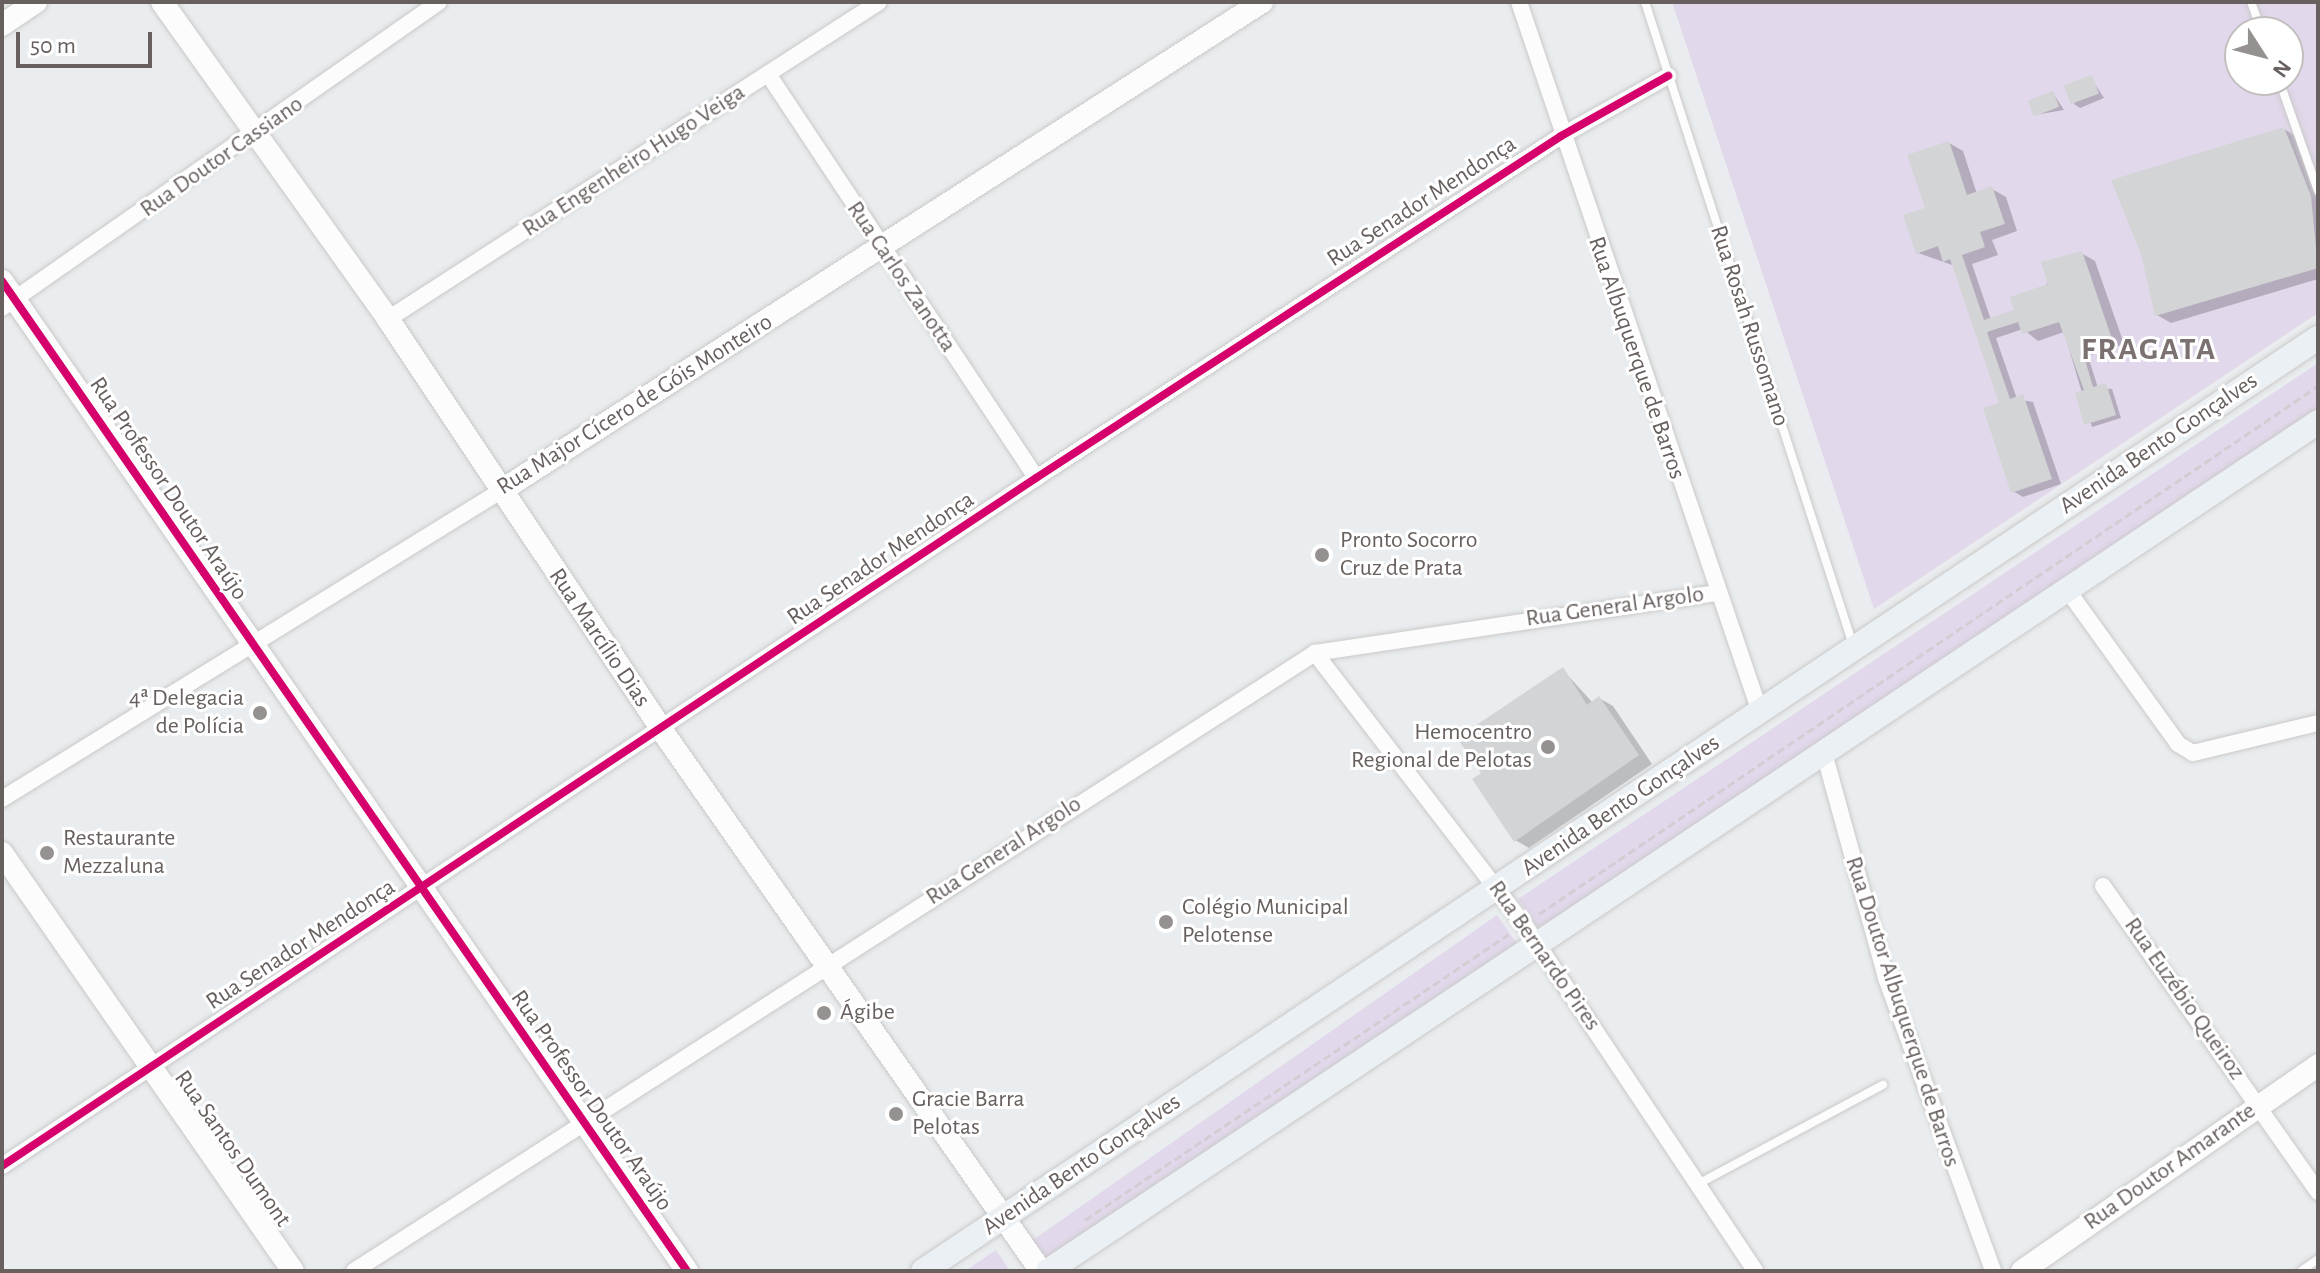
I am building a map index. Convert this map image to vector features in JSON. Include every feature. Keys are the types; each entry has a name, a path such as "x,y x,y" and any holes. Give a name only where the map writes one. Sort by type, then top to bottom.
{"main road":[{"name":"Avenida Bento Gonçalves","path":"923,1271 2318,338"},
{"path":"1048,1271 1531,933 1823,749 2318,422"}],"street":[{"path":"2,25 36,2"},
{"name":"Rua Marcílio Dias","path":"162,2 388,319 499,492 663,732 1041,1271"},
{"name":"Rua Doutor Cassiano","path":"6,296 256,135 439,2"},
{"name":"Rua Engenheiro Hugo Veiga","path":"388,319 879,2"},
{"name":"Rua Major Cícero de Góis Monteiro","path":"2,799 253,649 881,251 1262,2"},
{"name":"Rua Albuquerque de Barros","path":"1519,2 1561,136 1760,712"},
{"name":"Rua Carlos Zanotta","path":"768,74 881,251 1036,478"},
{"name":"Rua Senador Mendonça","path":"2,1166 663,732 1036,478 1561,136 1668,76"},
{"name":"Rua Professor Doutor Araújo","path":"6,296 581,1124 687,1271"},
{"path":"2066,588 2178,744 2193,753 2318,723"},
{"name":"Rua General Argolo","path":"354,1271 1315,653 1717,593"},
{"name":"Rua Bernardo Pires","path":"1315,653 1531,933 1755,1271"},
{"name":"Rua Doutor Albuquerque de Barros","path":"1823,749 1886,978 1993,1271"},
{"name":"Rua Santos Dumont","path":"2,853 293,1271"},
{"name":"Rua Euzébio Queiroz","path":"2103,886 2318,1192"},
{"name":"Rua Doutor Amarante","path":"2022,1271 2318,1065"}],"lane":[{"name":"Rua Rosah Russomano","path":"1645,2 1855,650"},
{"path":"2285,96 2318,191"},
{"path":"1698,1184 1883,1085"},
{"path":"2301,1271 2318,1259"}],"path":[{"path":"1082,1224 1531,933 2318,386"}],"shaded area":[{"path":"1672,2 2318,2 2318,313 1874,609"},
{"path":"2318,363 2318,418 1541,932 1518,899"},
{"path":"1497,915 1521,949 1062,1271 1055,1271 1033,1240"},
{"path":"996,1250 1010,1271 965,1271"}],"building":[{"path":"2092,75 2099,94 2071,104 2064,85"},
{"path":"2053,91 2059,107 2034,117 2028,101"},
{"path":"2284,127 2311,196 2318,268 2155,316 2141,254 2111,180"},
{"path":"1949,141 1967,195 1992,186 2005,224 1980,232 1985,247 1962,255 1984,320 2014,310 2010,297 2048,284 2041,262 2082,251 2111,336 2081,346 2093,387 2106,383 2116,415 2084,425 2075,393 2084,390 2059,322 2022,334 2018,322 1987,332 2010,399 2023,394 2052,479 2011,493 1983,408 1999,403 1950,259 1943,262 1938,246 1916,254 1903,215 1925,208 1907,155"},
{"name":"Hemocentro Regional de Pelotas","path":"1563,667 1587,705 1599,696 1639,755 1514,842 1472,779 1481,773 1457,738"}],"cycle path":[{"path":"2,1166 1036,478 1561,136 1668,76"},
{"path":"2,281 687,1271"}],"place":[{"name":"Pronto Socorro Cruz de Prata","path":"1322,555"},
{"name":"4ª Delegacia de Polícia","path":"260,713"},
{"name":"Hemocentro Regional de Pelotas","path":"1548,747"},
{"name":"Restaurante Mezzaluna","path":"47,853"},
{"name":"Colégio Municipal Pelotense","path":"1166,922"},
{"name":"Ágibe","path":"824,1013"},
{"name":"Gracie Barra Pelotas","path":"896,1114"}],"district":[{"name":"FRAGATA","path":"2149,349"}]}
